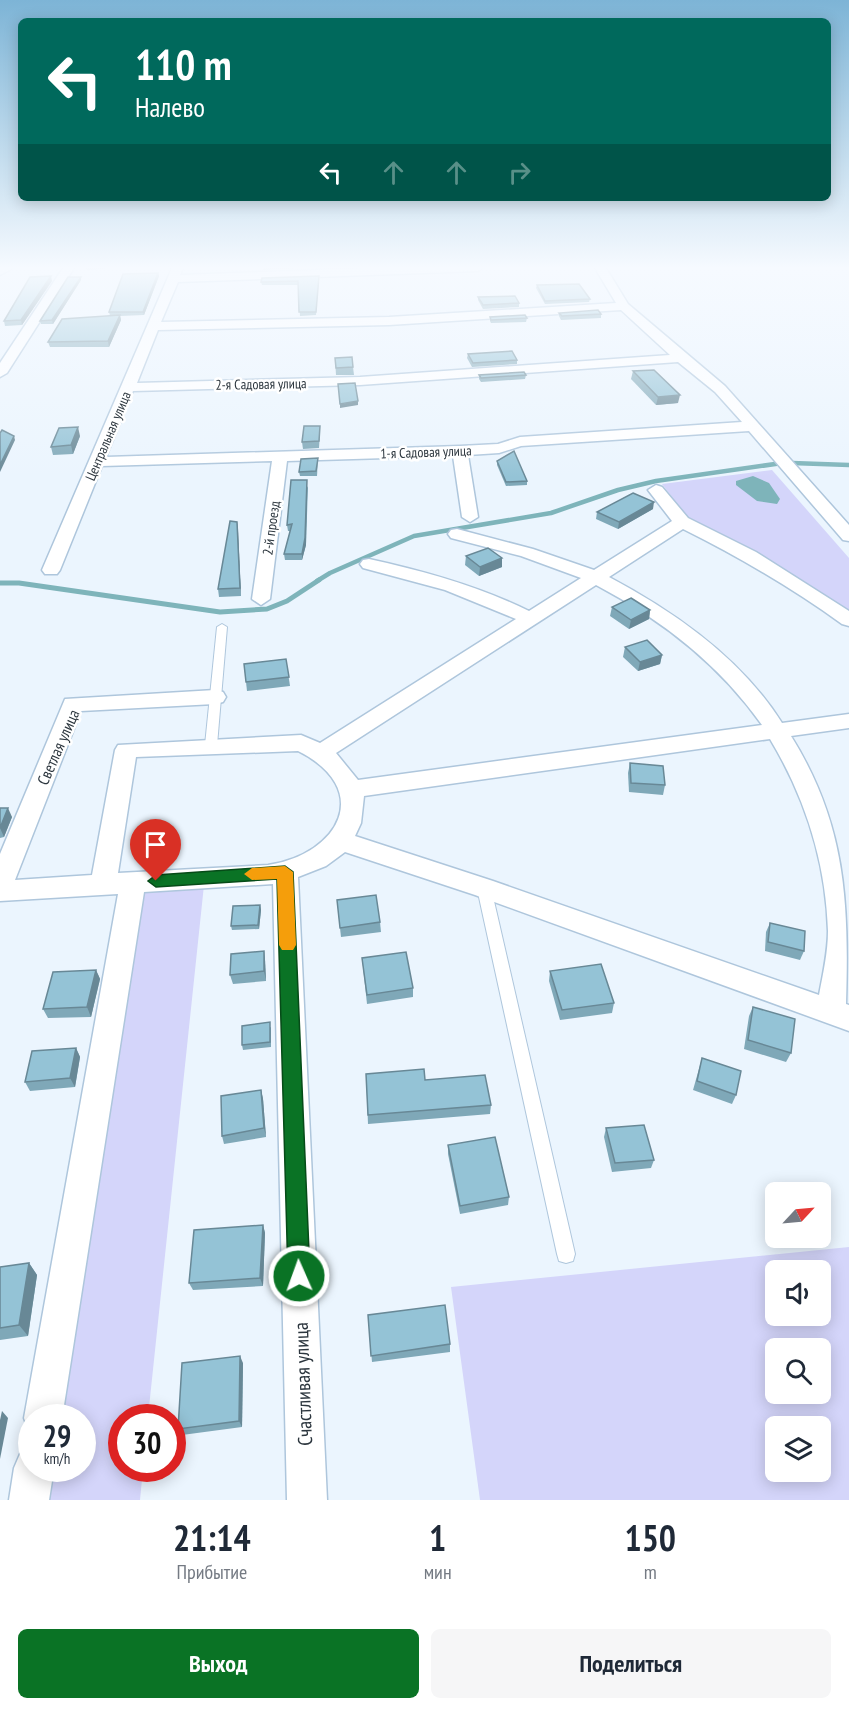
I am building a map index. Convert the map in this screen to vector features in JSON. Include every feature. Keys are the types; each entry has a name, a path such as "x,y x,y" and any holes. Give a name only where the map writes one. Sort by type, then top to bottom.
{"street":[{"path":"0,373 23,338"},
{"name":"Центральная улица","path":"51,570 149,338"},
{"path":"659,338 720,388 849,536"},
{"name":"2-я Садовая улица","path":"128,387 360,381 681,358"},
{"name":"1-я Садовая улица","path":"97,462 460,451 499,448 520,442 754,426"},
{"path":"341,841 484,888 840,1015 841,932 833,857 812,790 778,730 742,685 694,638 647,606 596,578 463,526 460,451"},
{"name":"2-й проезд","path":"261,599 280,457"},
{"path":"656,490 682,522 750,556 810,592 849,620"},
{"path":"322,752 682,522"},
{"path":"369,564 424,576 474,593 530,619"},
{"name":"Светлая улица","path":"0,885 73,704 215,696"},
{"path":"351,789 849,721"},
{"path":"0,891 118,884 285,872 315,860 341,841 352,814 351,789 340,768 322,752 301,743 126,750 118,884 45,1404"},
{"name":"Счастливая улица","path":"285,872 307,1500"},
{"path":"29,1500 32,1482"}],"lane":[{"path":"211,745 222,627"},
{"path":"484,888 566,1254"}],"shaded area":[{"path":"772,470 849,558 849,613 785,571 691,522 662,484"},
{"path":"753,476 769,483 780,499 777,504 757,501 736,485 736,481"},
{"path":"204,885 149,1404 108,1404 108,1482 142,1482 140,1500 44,1500 47,1482 96,1482 96,1404 60,1404 143,894 152,888"},
{"path":"849,1247 849,1500 480,1500 451,1287"}],"building":[{"path":"50,338 109,338 108,341 48,342"},
{"path":"512,351 517,360 473,363 468,354"},
{"path":"352,357 353,367 336,368 335,358"},
{"path":"654,370 680,395 658,397 633,371"},
{"path":"524,372 526,375 481,378 479,375"},
{"path":"355,383 358,401 340,404 338,384"},
{"path":"304,426 320,426 319,441 302,442"},
{"path":"78,427 71,445 51,447 59,428"},
{"path":"2,430 14,436 0,465 0,433"},
{"path":"514,451 527,481 506,482 497,461"},
{"path":"318,458 316,471 299,472 301,459"},
{"path":"291,480 307,480 305,538 302,554 284,554 292,524 287,525"},
{"path":"633,493 654,502 619,522 597,512"},
{"path":"230,521 237,522 240,588 218,589"},
{"path":"488,548 502,558 480,567 466,556"},
{"path":"631,598 650,610 631,620 612,607"},
{"path":"647,640 662,655 640,662 625,647"},
{"path":"286,659 289,677 246,682 244,664"},
{"path":"630,763 663,766 665,785 631,783"},
{"path":"0,808 8,808 0,828"},
{"path":"376,895 380,922 340,928 337,900"},
{"path":"260,905 258,925 231,926 233,906"},
{"path":"770,923 805,931 804,951 768,942"},
{"path":"264,951 264,971 230,975 231,954"},
{"path":"406,952 413,988 367,995 362,958"},
{"path":"601,964 614,1003 562,1010 550,971"},
{"path":"96,970 87,1007 43,1009 53,972"},
{"path":"753,1007 795,1019 791,1053 748,1040"},
{"path":"270,1022 270,1042 242,1045 242,1026"},
{"path":"76,1048 70,1078 25,1082 32,1051"},
{"path":"702,1058 741,1071 736,1095 697,1081"},
{"path":"424,1069 425,1080 485,1075 491,1105 368,1115 366,1074"},
{"path":"261,1090 264,1128 222,1136 221,1096"},
{"path":"644,1125 654,1160 615,1163 606,1128"},
{"path":"495,1137 509,1197 460,1206 448,1145"},
{"path":"263,1225 260,1278 189,1283 194,1230"},
{"path":"29,1263 19,1325 0,1328 0,1267"},
{"path":"445,1305 450,1344 371,1356 368,1315"},
{"path":"240,1356 239,1421 186,1428 186,1404 180,1404 182,1363"}],"waterway":[{"path":"317,581 414,536 551,513 618,490 656,481 782,463"},
{"path":"792,463 849,465"},
{"path":"0,583 19,583 220,612 267,609 287,601 319,580"}],"slow traffic":[{"path":"252,874 285,872 287,945"}],"route":[{"path":"156,881 285,872 299,1276"}]}
